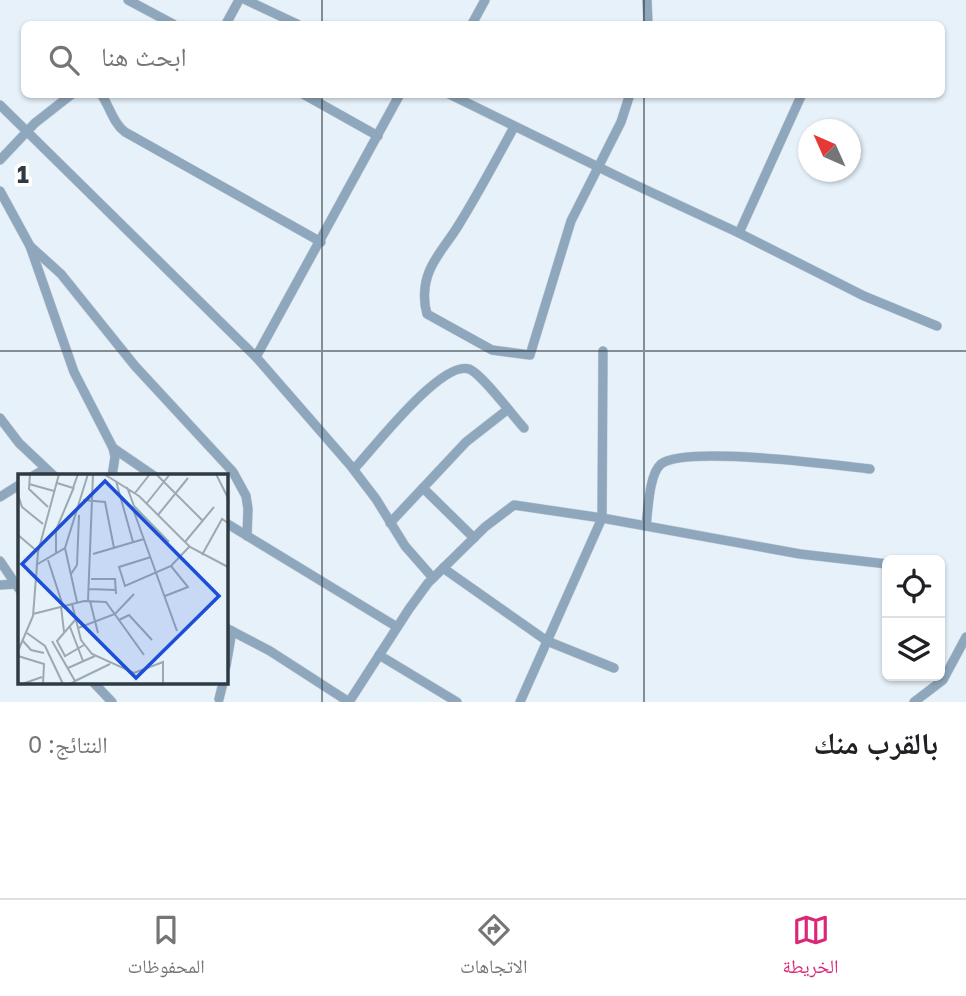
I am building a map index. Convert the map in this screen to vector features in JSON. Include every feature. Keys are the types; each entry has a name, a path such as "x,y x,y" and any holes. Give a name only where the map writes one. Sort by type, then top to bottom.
{"street":[{"path":"128,0 167,21"},
{"path":"228,21 239,0"},
{"path":"246,0 291,21"},
{"path":"474,21 485,0"},
{"path":"648,0 648,21"},
{"path":"0,160 26,132 67,98"},
{"path":"104,98 115,122 125,132 321,242"},
{"path":"310,98 378,136"},
{"path":"256,357 398,98"},
{"path":"457,98 864,296 937,326"},
{"path":"514,127 476,198 446,247 432,264 423,303 426,314 492,350 530,355 571,221 621,122 629,98"},
{"path":"739,233 800,98"},
{"path":"0,105 256,357 354,470 376,499 405,546 433,578"},
{"path":"0,191 30,246 74,372 113,448 115,457 112,474"},
{"path":"30,246 61,274 149,381 233,472 246,496 247,536"},
{"path":"44,283 61,274"},
{"path":"520,702 602,518 603,351"},
{"path":"354,470 422,394 449,372 464,368 476,373 524,428"},
{"path":"390,523 466,442 507,410"},
{"path":"0,418 19,443 52,474"},
{"path":"113,448 151,474"},
{"path":"646,526 656,471 660,465 667,462 703,456 733,456 870,469"},
{"path":"36,474 45,468"},
{"path":"0,496 18,486"},
{"path":"423,488 474,538"},
{"path":"229,630 270,651 349,702 397,627 433,578 474,538 514,505 800,554 882,563"},
{"path":"228,524 397,627"},
{"path":"0,561 18,587"},
{"path":"443,568 547,641 614,668"},
{"path":"0,585 18,587"},
{"path":"914,702 943,680 966,637"},
{"path":"379,655 457,702"},
{"path":"95,684 110,701"},
{"path":"219,699 223,684"}]}
